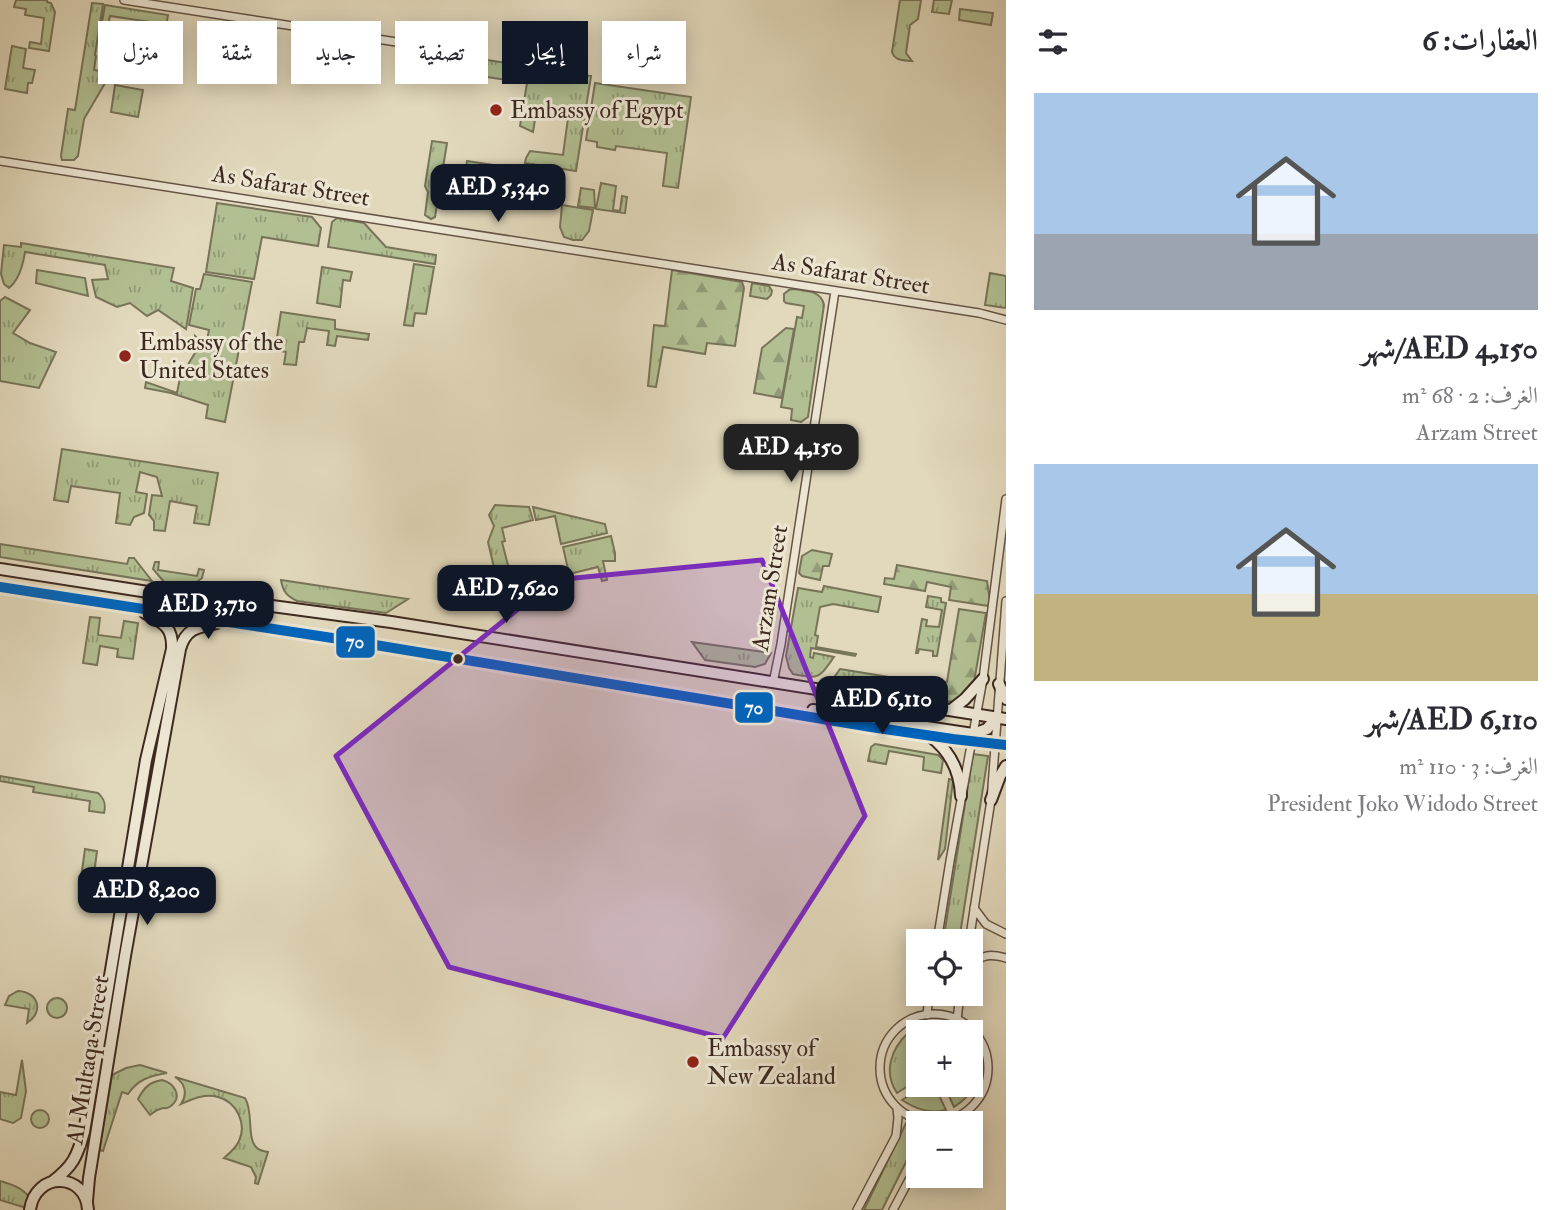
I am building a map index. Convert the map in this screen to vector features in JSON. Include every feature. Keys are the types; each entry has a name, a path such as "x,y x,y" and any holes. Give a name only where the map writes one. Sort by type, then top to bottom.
{"street":[{"path":"124,0 395,42"},
{"name":"As Safarat Street","path":"0,160 1006,317"},
{"name":"Arzam Street","path":"773,683 835,291"},
{"path":"939,929 983,679 1006,499"},
{"path":"0,569 193,599 272,606 391,622 1001,719"},
{"path":"0,587 930,736 972,738 1001,719"},
{"path":"971,929 991,800 994,744 1001,719 999,684 1006,601"},
{"name":"Al Multaqa Street","path":"30,1210 37,1191 68,1170 77,1157 84,1132 146,760 172,649 172,635 165,624 138,608"},
{"name":"Al Multaqa Street","path":"88,1205 91,1168 125,956 180,649 186,636 195,628 223,621"},
{"path":"951,710 983,679"},
{"path":"999,684 1006,699"},
{"path":"741,706 765,703 1006,745"},
{"path":"930,736 943,747 953,762 959,778 961,796"},
{"path":"991,800 1006,766"},
{"path":"974,908 986,925 1006,934"},
{"path":"983,956 989,954 1006,958"},
{"path":"927,1015 928,1006"},
{"path":"906,1115 890,1100 883,1087 879,1067 887,1040 908,1021 927,1015 948,1016 957,1020 959,1006"},
{"path":"983,1047 987,1061 987,1080 983,1091"},
{"path":"967,1111 979,1097"},
{"path":"857,1210 896,1136 897,1108"},
{"path":"84,1132 80,1166 84,1171 91,1168"},
{"path":"52,1182 75,1185 88,1205"},
{"path":"893,1210 906,1186"}],"highlighted area":[{"path":"762,560 865,816 723,1038 449,967 336,756 554,580"}],"green space":[{"path":"16,0 47,0 51,3 55,12 49,51 29,48 30,42 41,44 44,18 25,15 26,9 14,7"},
{"path":"900,0 921,0 918,19 910,25 906,53 912,61 897,59 892,52"},
{"path":"934,0 952,0 949,14 932,12"},
{"path":"92,3 103,4 100,21 98,21 94,70 98,71 98,84 105,84 84,119 78,156 74,160 62,160 68,109 75,110"},
{"path":"105,5 168,15 167,21 110,16 109,21 102,21"},
{"path":"960,9 993,13 991,25 959,20"},
{"path":"12,46 26,49 23,68 35,70 32,83 28,83 27,93 5,89"},
{"path":"488,60 502,62 502,79 488,77"},
{"path":"588,76 591,76 576,171 525,163 530,151 563,155 568,118 536,113 533,132 520,126 527,84 588,84"},
{"path":"595,83 691,97 678,188 663,186 667,153 616,146 615,150 597,147 597,142 586,140"},
{"path":"115,85 143,90 138,117 111,112"},
{"path":"432,141 447,143 435,217 431,219 425,215 428,192 425,186"},
{"path":"467,161 507,167 506,175 475,170 472,186 464,185"},
{"path":"601,183 616,186 613,210 620,211 622,196 627,197 625,213 596,209"},
{"path":"581,188 594,190 595,208 578,206"},
{"path":"217,203 312,217 321,228 318,246 262,237 254,279 206,272"},
{"path":"562,205 593,210 589,231 582,240 564,237 560,227"},
{"path":"337,218 364,223 386,247 436,255 435,264 328,247 332,222"},
{"path":"21,243 174,268 171,281 193,288 186,329 158,310 147,316 130,303 117,307 96,297 92,280 108,279 105,265 25,252 20,272 9,288 4,284 1,274 4,245 21,247"},
{"path":"414,264 434,267 426,314 415,313 413,326 404,325"},
{"path":"322,267 352,272 350,281 343,280 340,307 317,303"},
{"path":"37,270 85,278 88,296 36,283"},
{"path":"672,270 742,282 744,288 735,346 707,343 705,354 663,347 656,387 648,386 654,325 665,326"},
{"path":"990,273 1006,276 1006,308 985,305"},
{"path":"204,274 252,282 225,422 206,418 208,405 145,388 146,382 177,393 180,378 185,379 189,363 198,348 193,346 196,342 195,336 206,345 209,330 189,325 196,289 200,289"},
{"path":"752,283 769,286 771,295 767,299 750,296"},
{"path":"793,289 820,296 824,305 808,417 801,422 791,420 792,409 781,407 797,317 802,318 804,306 784,301 784,294"},
{"path":"5,297 30,310 13,333 30,343 56,352 39,388 0,381 0,301"},
{"path":"281,312 335,320 335,329 369,334 368,340 337,336 335,346 327,345 329,331 307,328 304,342 299,342 296,365 284,364 286,352 275,350"},
{"path":"786,328 794,329 782,398 754,393 762,348"},
{"path":"62,449 218,473 209,525 194,523 197,506 170,501 165,531 154,530 154,521 149,515 152,495 162,496 157,477 140,472 136,492 147,494 144,513 134,517 130,525 116,523 120,493 71,486 68,502 54,500"},
{"path":"495,505 529,507 533,520 502,528 505,541 502,542 510,573 496,576 488,542 494,526 489,515"},
{"path":"533,507 605,524 607,533 561,544 555,516 536,520"},
{"path":"611,536 615,561 603,561 607,580 602,581 598,567 569,574 563,547"},
{"path":"0,544 127,564 129,558 134,558 152,581 0,557"},
{"path":"812,550 832,554 829,566 823,566 820,580 799,573 802,556"},
{"path":"155,562 159,562 158,570 197,576 199,569 204,570 202,578 190,587 165,583 153,569"},
{"path":"897,565 987,581 989,606 949,600 951,587 927,582 925,591 884,584 885,578 894,579"},
{"path":"542,578 548,605 503,599 499,581 510,579 512,585"},
{"path":"281,580 408,599 386,613 297,601 286,593"},
{"path":"824,586 881,597 878,612 833,604 820,607 815,635 818,636 816,647 856,654 855,656 811,648 810,657 813,658 814,653 834,657 818,676 793,674 786,656 798,588 822,592"},
{"path":"928,596 941,598 941,602 946,603 937,656 933,656 933,651 919,649 916,653 922,619 927,620 926,626 939,627 942,610 926,607"},
{"path":"959,609 986,613 973,688 961,698 948,702 933,693 929,680 947,682"},
{"path":"90,617 100,618 98,635 121,638 124,621 138,623 133,659 117,657 118,649 100,646 97,665 83,663"},
{"path":"692,642 771,653 765,664 755,667 705,660"},
{"path":"840,669 913,681 921,695 833,679"},
{"path":"875,744 938,755 943,760 941,773 923,770 924,757 889,751 886,764 868,761 871,747"},
{"path":"973,754 988,756 961,929 945,929"},
{"path":"0,776 98,793 104,802 104,813 89,811 90,801 33,792 34,787 0,781"},
{"path":"949,779 953,780 945,849 938,860"},
{"path":"85,849 97,851 91,878 81,878"},
{"path":"18,991 31,995 37,1003 36,1014 27,1023 29,1009 5,1005 9,996"},
{"path":"53,998 61,998 67,1008 61,1018 53,1018 47,1012 47,1004"},
{"path":"906,1035 906,1087 897,1093 890,1077 890,1069 893,1053"},
{"path":"22,1060 26,1091 21,1118 13,1123 0,1119 0,1092 16,1095"},
{"path":"140,1065 167,1073 145,1079 128,1094 122,1092 103,1151 99,1150 112,1075"},
{"path":"175,1077 245,1098 254,1144 259,1150 268,1152 258,1184 255,1183 256,1177 251,1167 224,1158 239,1141 242,1128 239,1114 225,1100 213,1096 199,1097 181,1104 184,1089"},
{"path":"162,1080 176,1090 175,1102 150,1115 138,1099 147,1086"},
{"path":"907,1097 940,1097 946,1110 923,1110 902,1100"},
{"path":"949,1097 967,1097 961,1102 954,1107"},
{"path":"40,1110 46,1113 49,1119 46,1125 40,1128 34,1125 31,1119 34,1113"},
{"path":"906,1123 906,1162 882,1210 864,1210"},
{"path":"0,1181 24,1192 30,1198 28,1205 23,1207 0,1200"}],"transit line":[{"name":"70","path":"0,587 339,639 871,727 1006,745"}],"place":[{"name":"Embassy of Egypt","path":"496,110"},
{"name":"Embassy of the United States","path":"125,356"},
{"name":"Embassy of New Zealand","path":"693,1062"}]}
